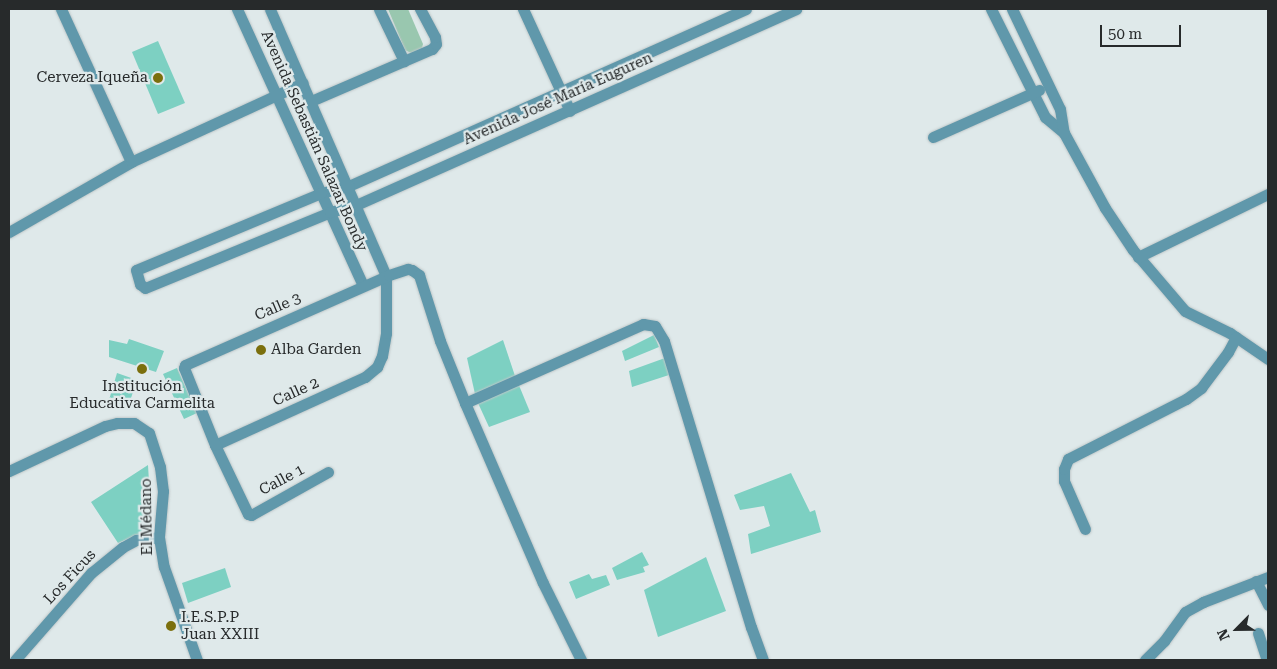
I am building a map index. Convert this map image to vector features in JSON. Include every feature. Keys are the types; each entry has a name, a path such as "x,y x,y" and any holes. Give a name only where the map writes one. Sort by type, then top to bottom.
{"street":[{"path":"60,9 131,162"},
{"name":"Avenida Sebastián Salazar Bondy","path":"237,9 363,286"},
{"name":"Avenida Sebastián Salazar Bondy","path":"270,9 349,186 386,276"},
{"path":"379,9 404,61"},
{"path":"311,101 432,49 436,44 435,37 420,9"},
{"path":"523,9 570,110"},
{"name":"Avenida José María Euguren","path":"746,9 349,186 322,193 136,270 140,284 145,288 330,212 356,205 796,9"},
{"path":"991,9 1045,117 1064,133"},
{"path":"1012,9 1047,87 1060,109 1064,133 1105,208 1138,257 1186,311 1236,337 1268,359"},
{"path":"9,232 131,162 304,83"},
{"path":"933,137 1047,87"},
{"path":"1138,257 1268,194"},
{"path":"232,230 240,249"},
{"name":"Calle 3","path":"215,445 184,368 191,362 386,276 408,269 419,275 440,342 465,403 543,583 581,660"},
{"name":"Calle 2","path":"215,445 365,377 377,367 382,356 386,333 386,276"},
{"path":"465,403 643,324 655,326 664,341 751,627 763,660"},
{"path":"1085,529 1064,481 1064,469 1068,459 1186,399 1201,388 1228,352 1236,337"},
{"name":"El Médano","path":"9,471 105,426 125,422 142,426 149,433 154,443 160,466 163,491 159,536 168,580 197,660"},
{"name":"Calle 1","path":"215,445 245,512 251,515 328,472"},
{"name":"Los Ficus","path":"16,660 91,573 123,547 136,540 159,536"},
{"path":"1145,660 1164,641 1185,612 1203,602 1268,577"},
{"path":"1256,581 1268,606"},
{"path":"1258,633 1267,660"}],"green space":[{"path":"388,9 408,9 423,44 422,48 411,53 405,50"}],"building":[{"name":"Cerveza Iqueña","path":"158,41 185,103 158,114 132,52"},
{"path":"654,335 659,347 625,361 622,351"},
{"path":"129,339 164,351 156,372 109,357 109,340 127,344"},
{"path":"503,340 515,376 475,394 467,358"},
{"path":"665,358 669,375 632,387 629,371"},
{"path":"177,368 197,413 184,419 163,374"},
{"path":"117,373 137,380 128,407 109,400"},
{"path":"518,383 530,412 489,427 478,403"},
{"path":"148,465 152,532 139,534 118,543 91,502"},
{"path":"791,473 810,512 815,510 821,532 751,554 748,534 770,526 764,506 740,510 734,495"},
{"path":"642,552 649,565 643,567 645,572 617,580 612,568"},
{"path":"706,557 726,611 658,637 644,590"},
{"path":"225,568 231,587 188,603 182,583"},
{"path":"589,574 592,579 606,575 610,585 576,599 569,582"}],"place":[{"name":"Cerveza Iqueña","path":"158,78"},
{"name":"Alba Garden","path":"261,350"},
{"name":"Institución Educativa Carmelita","path":"142,369"},
{"name":"I.E.S.P.P Juan XXIII","path":"171,626"}]}
